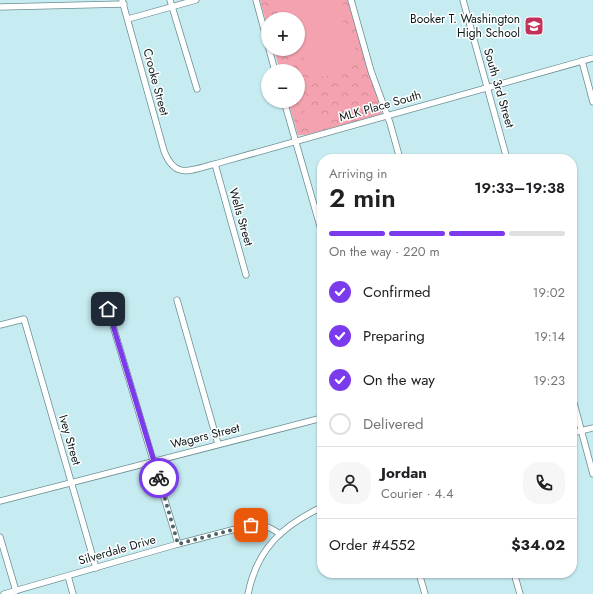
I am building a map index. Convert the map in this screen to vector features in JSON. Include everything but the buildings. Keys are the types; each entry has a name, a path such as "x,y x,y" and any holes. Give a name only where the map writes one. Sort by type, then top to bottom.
{"street":[{"path":"170,0 197,89"},
{"path":"128,19 196,0"},
{"path":"256,0 261,18"},
{"path":"351,0 371,71 388,116 399,154"},
{"name":"South 3rd Street","path":"463,0 506,154"},
{"path":"0,7 123,2"},
{"name":"Crooke Street","path":"123,2 164,151 168,163 173,168"},
{"name":"MLK Place South","path":"173,168 190,170 215,164 593,58"},
{"path":"582,61 593,102"},
{"path":"286,108 317,216"},
{"name":"Wells Street","path":"215,164 246,275"},
{"path":"177,300 218,444"},
{"path":"108,309 178,544"},
{"name":"Ivey Street","path":"0,325 24,319 96,568"},
{"path":"577,414 593,474"},
{"name":"Wagers Street","path":"0,501 153,460 317,419"},
{"path":"577,432 593,428"},
{"path":"248,594 250,584 264,552 286,528 305,515 317,509"},
{"name":"Silverdale Drive","path":"4,594 178,544 251,525 270,527 280,534"},
{"path":"0,537 16,591"},
{"path":"68,576 73,594"},
{"path":"420,578 425,594"},
{"path":"515,578 520,594"}],"green space":[{"path":"260,0 349,0 382,114 306,135 298,135 290,108 305,108 305,64 278,64 276,56 305,56 305,12 263,12"},
{"path":"281,0 342,0 345,10 340,12 344,26 348,24 359,61 336,75 309,78 303,56 305,56 305,12 284,12"},
{"path":"307,107 324,116 317,129 300,120"}],"way so far":[{"path":"159,478 178,544 251,525"}],"place":[{"name":"Booker T. Washington High School","path":"534,26"}],"route":[{"path":"108,309 159,478"}]}
